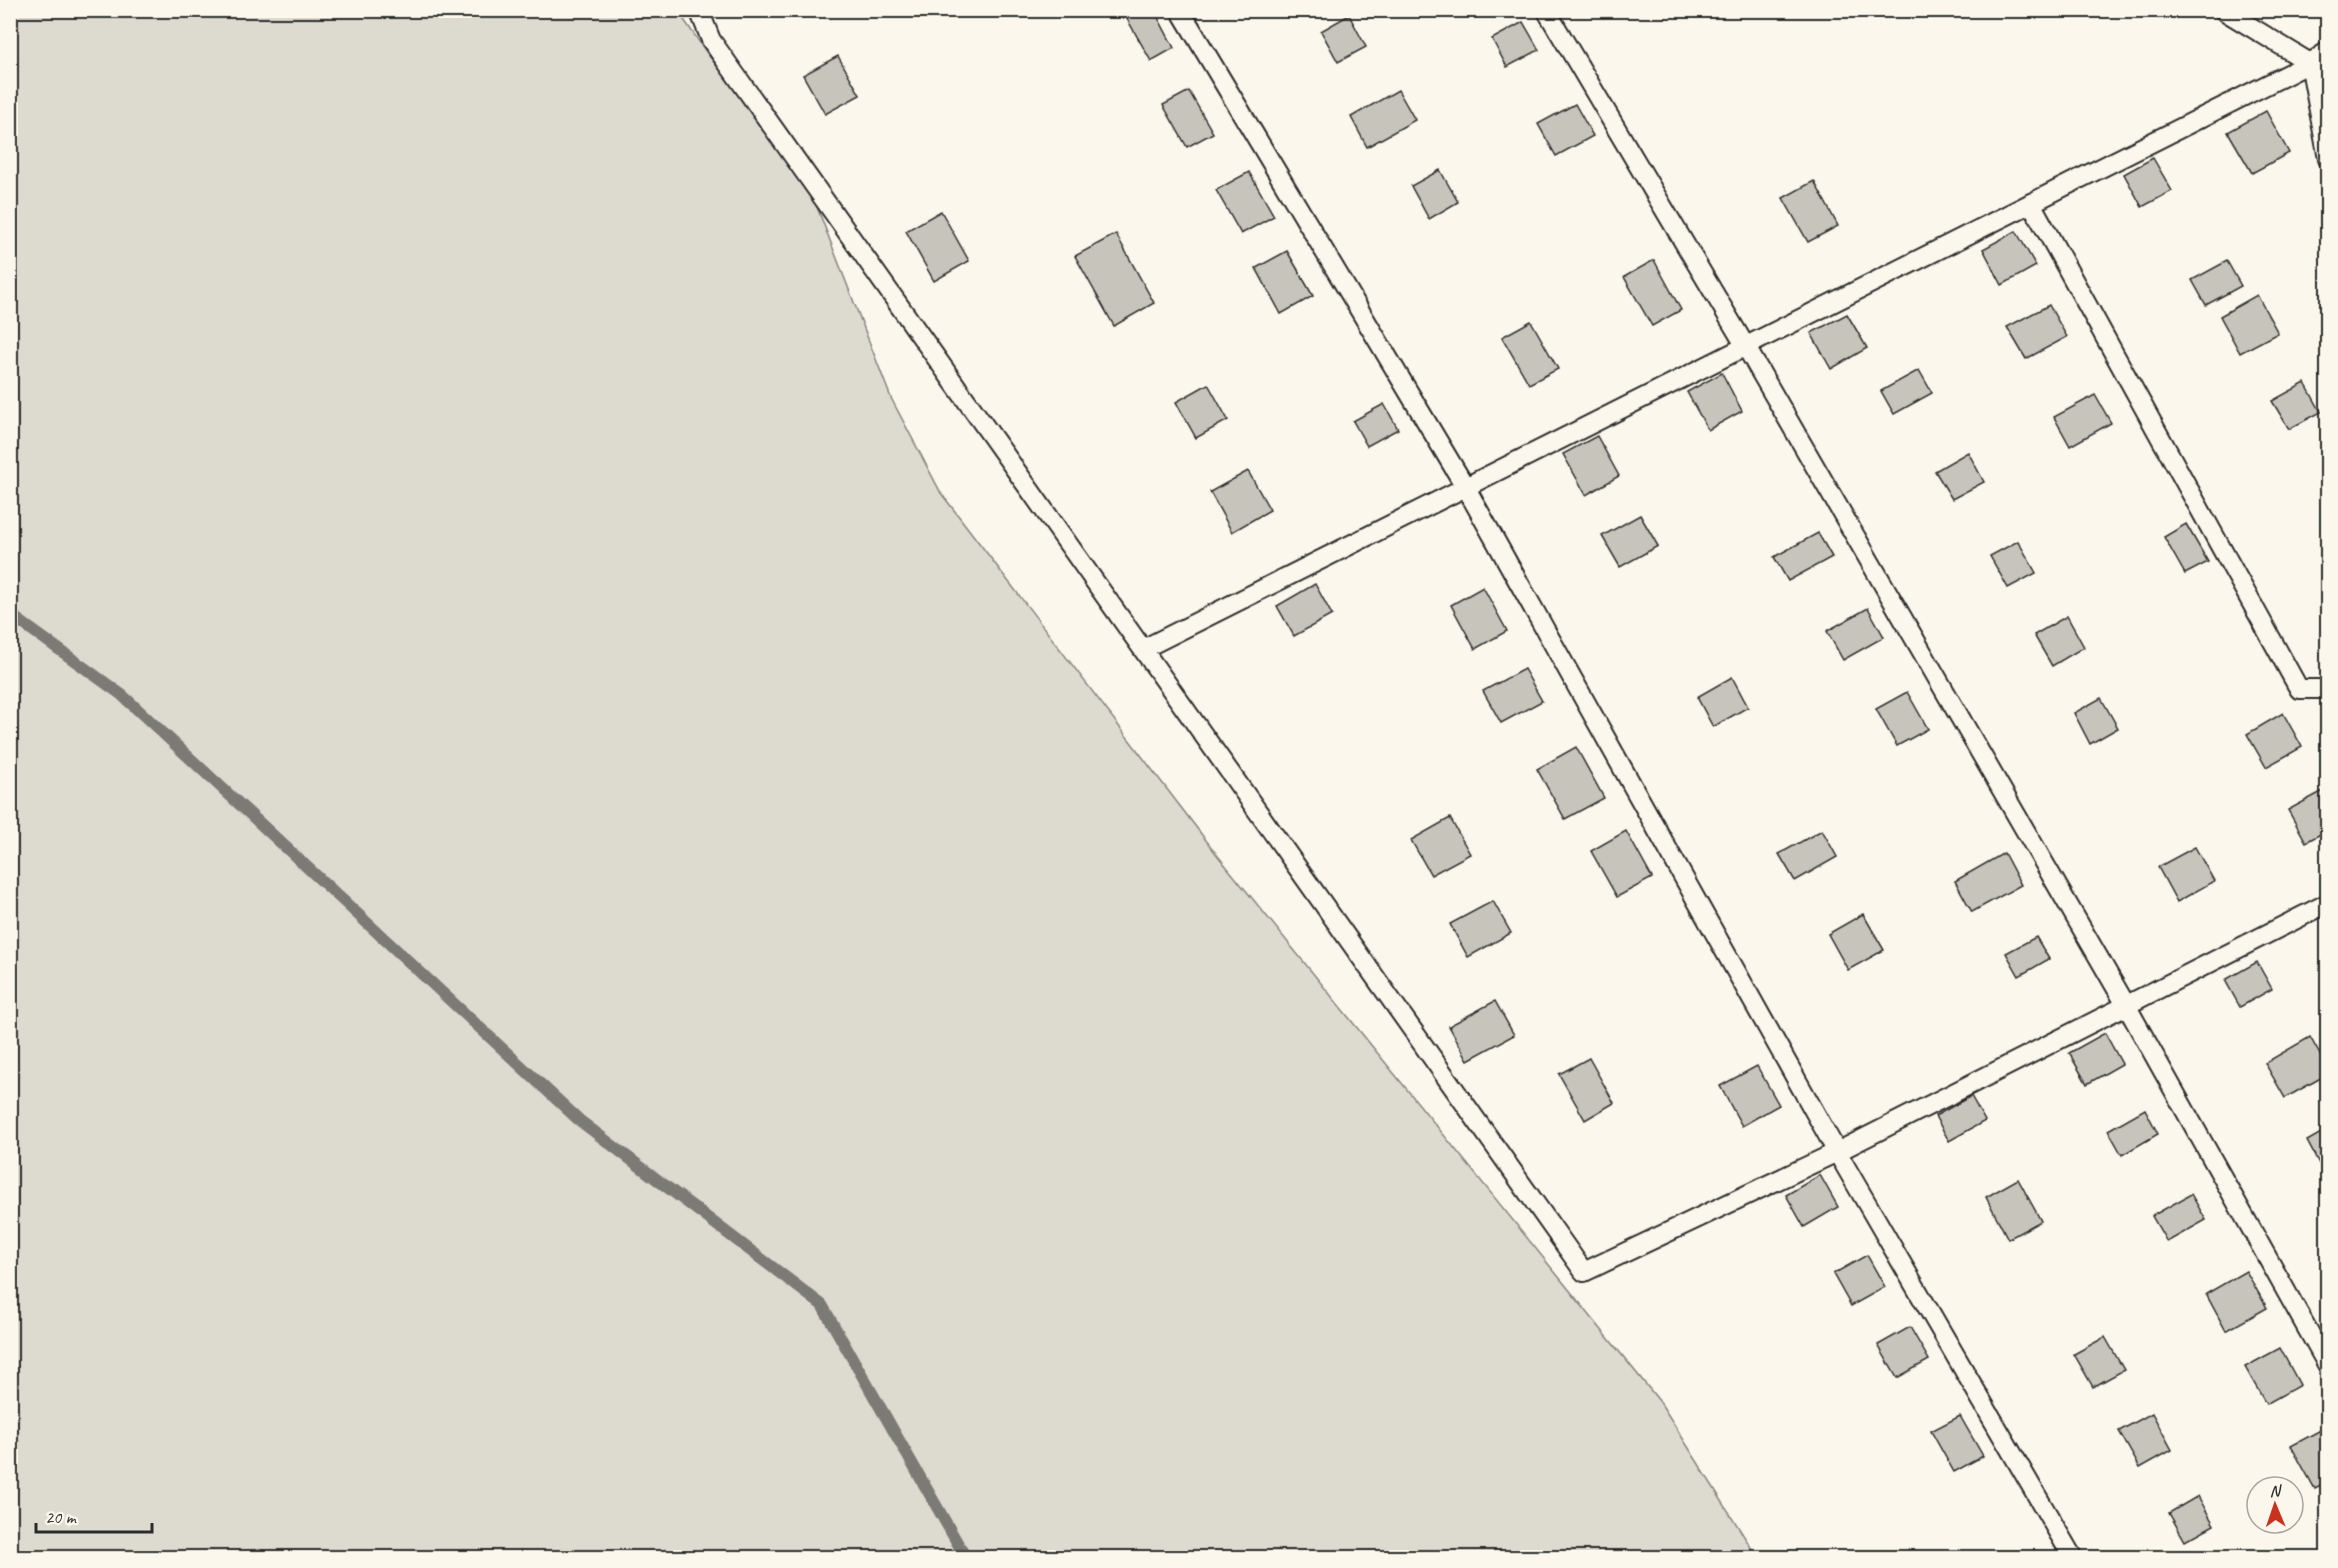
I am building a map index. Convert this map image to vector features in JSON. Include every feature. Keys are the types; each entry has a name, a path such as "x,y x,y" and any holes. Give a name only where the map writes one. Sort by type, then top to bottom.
{"lane":[{"path":"699,10 711,40 1584,1272 1837,1152 2328,903"},
{"path":"1180,10 1466,488 1837,1152 2073,1557"},
{"path":"1546,10 1746,347 2127,1005 2328,1366"},
{"path":"2223,10 2310,63 2328,159"},
{"path":"1143,649 2310,63 2328,51"},
{"path":"2031,203 2299,689 2328,689"}],"shaded area":[{"path":"11,10 678,11 709,56 805,176 891,398 941,493 1218,856 1660,1402 1757,1557 11,1558"}],"building":[{"path":"1138,10 1154,10 1174,48 1151,61 1126,17"},
{"path":"1349,15 1366,47 1338,62 1321,31"},
{"path":"1523,22 1539,50 1507,67 1492,39"},
{"path":"838,56 860,95 825,114 803,75"},
{"path":"1398,90 1415,120 1367,147 1351,117"},
{"path":"1189,91 1213,133 1187,147 1163,105"},
{"path":"1575,104 1593,136 1556,156 1538,124"},
{"path":"2266,111 2289,153 2252,173 2228,132"},
{"path":"2153,158 2172,191 2142,207 2124,174"},
{"path":"1440,170 1458,202 1429,219 1411,186"},
{"path":"1249,172 1274,216 1241,234 1216,190"},
{"path":"1814,181 1838,226 1808,242 1783,198"},
{"path":"941,211 969,261 934,281 906,231"},
{"path":"2016,231 2036,266 2002,285 1983,249"},
{"path":"1116,234 1154,303 1114,326 1075,256"},
{"path":"1287,251 1313,296 1281,314 1256,268"},
{"path":"1654,260 1681,310 1652,326 1624,277"},
{"path":"2227,261 2241,286 2206,305 2192,280"},
{"path":"2257,295 2278,333 2240,353 2220,316"},
{"path":"2049,305 2067,337 2026,359 2007,327"},
{"path":"1847,314 1867,348 1831,369 1811,333"},
{"path":"1531,321 1558,369 1529,384 1502,337"},
{"path":"1919,370 1932,393 1894,414 1881,391"},
{"path":"1722,373 1742,411 1708,430 1687,392"},
{"path":"2305,383 2321,412 2289,429 2272,401"},
{"path":"1208,384 1228,420 1196,438 1176,402"},
{"path":"2095,395 2111,423 2070,446 2054,417"},
{"path":"1384,404 1398,429 1367,446 1353,421"},
{"path":"1597,436 1619,476 1586,495 1563,454"},
{"path":"1968,452 1984,482 1952,499 1935,471"},
{"path":"1248,471 1270,510 1232,532 1210,492"},
{"path":"1640,515 1658,546 1620,567 1602,536"},
{"path":"2186,524 2208,562 2185,574 2164,537"},
{"path":"1818,533 1832,557 1788,581 1774,557"},
{"path":"2018,541 2036,573 2008,588 1990,556"},
{"path":"1315,584 1332,615 1294,636 1277,606"},
{"path":"1483,587 1507,631 1475,649 1451,605"},
{"path":"1868,608 1884,637 1843,660 1827,631"},
{"path":"2067,616 2084,647 2052,666 2034,635"},
{"path":"1524,669 1542,701 1501,723 1483,691"},
{"path":"1732,677 1748,707 1713,727 1697,697"},
{"path":"1907,692 1928,729 1897,746 1876,709"},
{"path":"2101,698 2118,728 2090,744 2074,713"},
{"path":"2283,713 2302,747 2266,767 2247,734"},
{"path":"1576,747 1604,798 1565,819 1537,769"},
{"path":"2325,790 2328,795 2328,830 2306,842 2288,810"},
{"path":"1450,818 1470,854 1431,875 1411,840"},
{"path":"1822,830 1837,857 1795,881 1779,854"},
{"path":"1626,831 1652,878 1617,897 1591,851"},
{"path":"2195,847 2214,881 2177,902 2158,867"},
{"path":"2004,853 2021,885 1972,912 1955,881"},
{"path":"1493,901 1511,933 1468,957 1450,924"},
{"path":"1863,914 1884,950 1848,970 1828,934"},
{"path":"2036,937 2049,959 2019,976 2006,953"},
{"path":"2257,962 2272,989 2240,1007 2225,980"},
{"path":"1495,1001 1514,1035 1468,1060 1449,1026"},
{"path":"2105,1033 2122,1064 2087,1084 2069,1053"},
{"path":"2310,1037 2328,1069 2328,1074 2285,1098 2265,1063"},
{"path":"1589,1058 1614,1103 1585,1120 1559,1074"},
{"path":"1757,1066 1779,1105 1742,1126 1720,1086"},
{"path":"1971,1096 1985,1121 1949,1141 1935,1116"},
{"path":"2145,1109 2158,1134 2122,1155 2108,1130"},
{"path":"2328,1129 2328,1171 2324,1173 2307,1141"},
{"path":"1820,1175 1838,1207 1804,1227 1786,1195"},
{"path":"2018,1179 2041,1221 2008,1239 1986,1197"},
{"path":"2191,1194 2206,1220 2167,1242 2152,1216"},
{"path":"1867,1255 1885,1287 1851,1306 1833,1274"},
{"path":"2246,1271 2267,1308 2226,1331 2206,1294"},
{"path":"1910,1327 1929,1360 1897,1378 1878,1345"},
{"path":"2105,1337 2124,1370 2093,1387 2074,1354"},
{"path":"2280,1348 2300,1385 2266,1404 2245,1367"},
{"path":"2152,1413 2172,1450 2140,1468 2119,1431"},
{"path":"1960,1416 1983,1456 1954,1472 1931,1431"},
{"path":"2328,1426 2328,1482 2315,1489 2291,1446"},
{"path":"2198,1496 2214,1525 2185,1541 2169,1513"}],"waterway":[{"path":"10,614 122,695 579,1120 822,1305 966,1558"}]}
